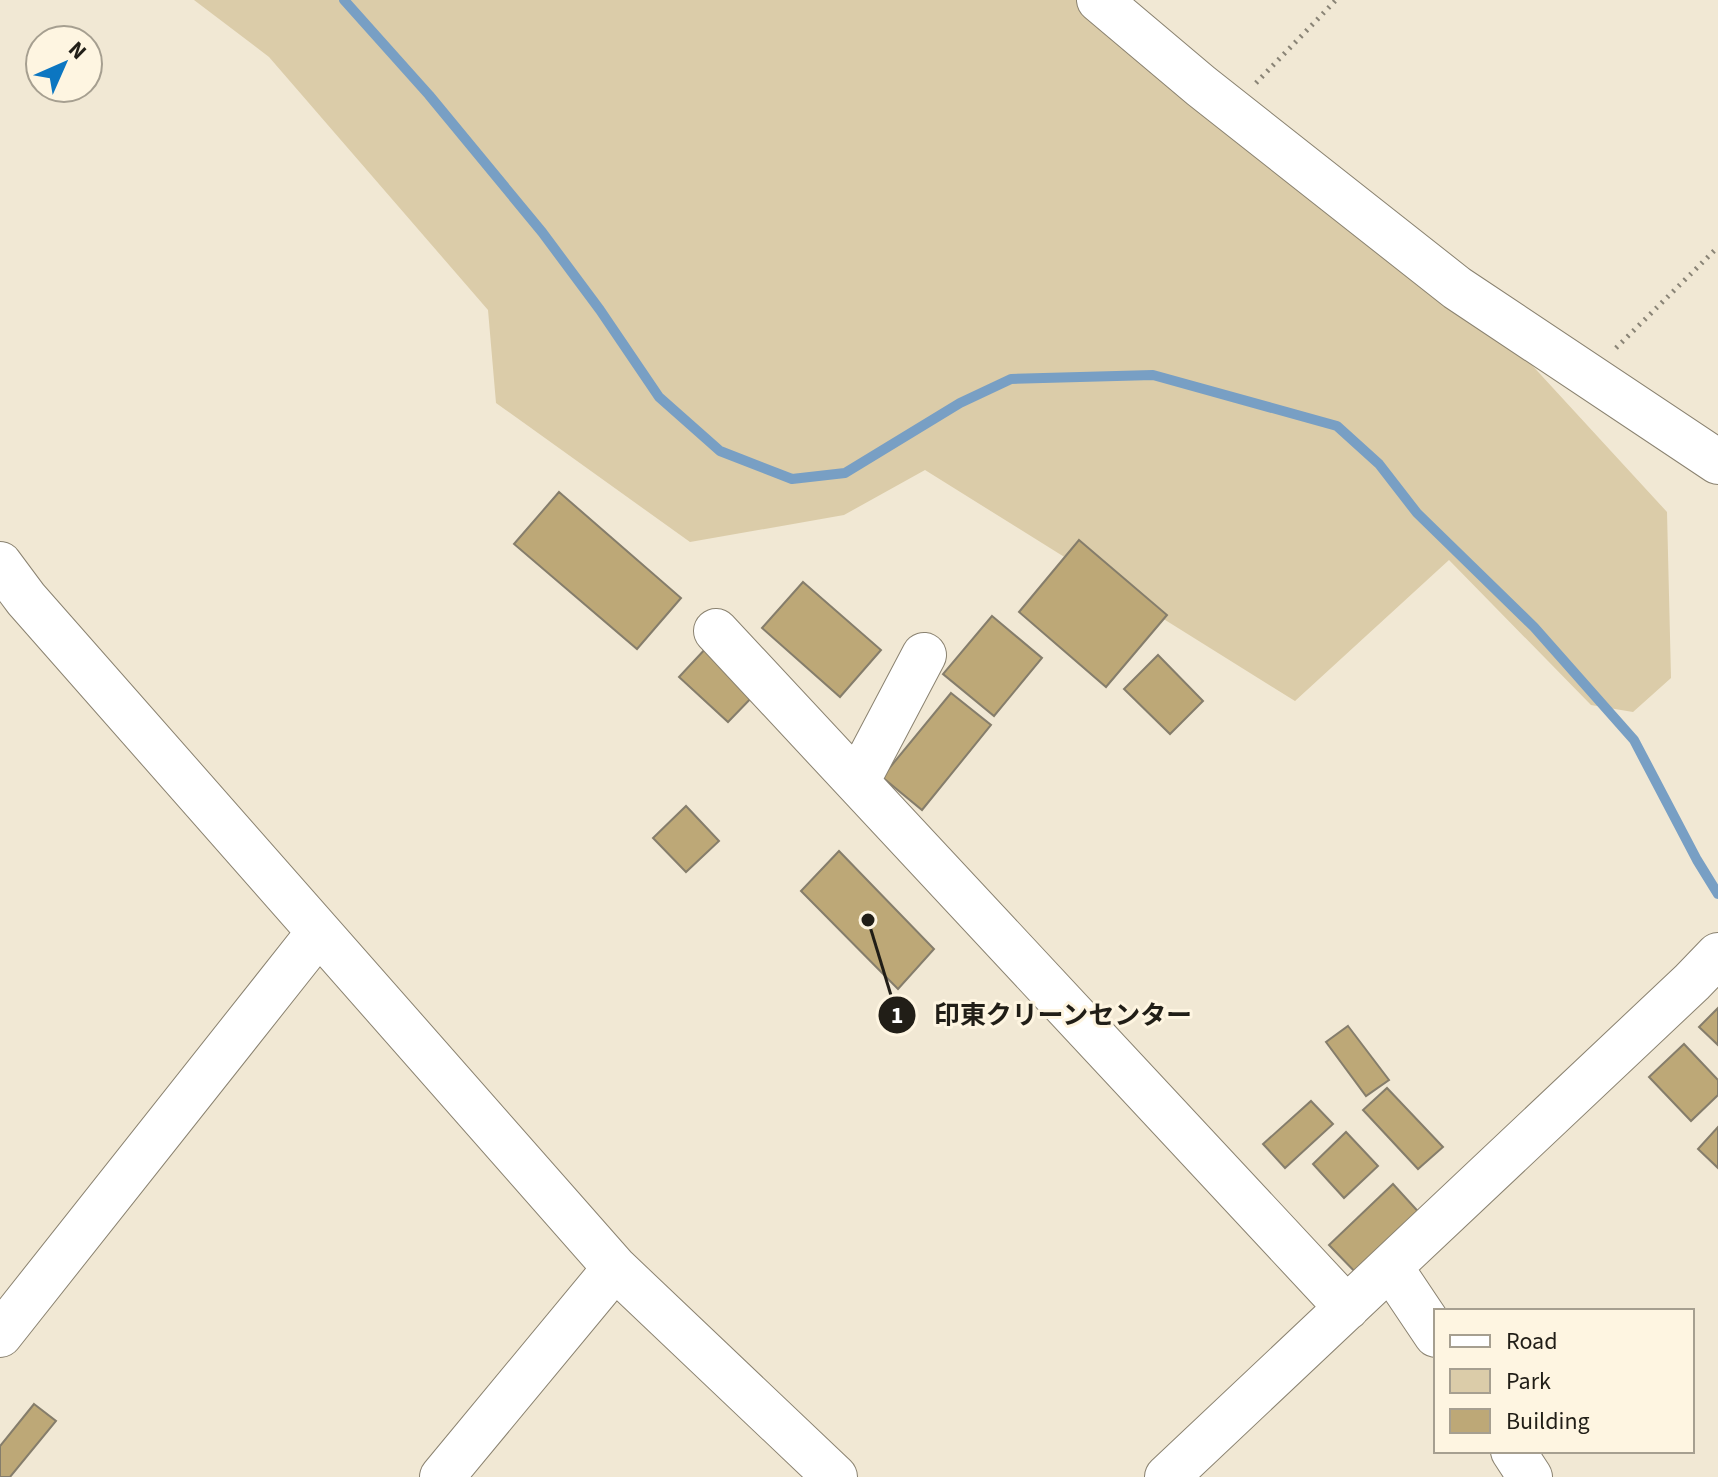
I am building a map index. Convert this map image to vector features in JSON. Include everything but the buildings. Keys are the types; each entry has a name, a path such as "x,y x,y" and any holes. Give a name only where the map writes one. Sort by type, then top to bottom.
{"street":[{"path":"1099,0 1201,86 1457,288 1718,462"},
{"path":"0,564 26,599 615,1268 835,1477"},
{"path":"716,631 1347,1308"},
{"path":"857,782 924,655"},
{"path":"0,1335 319,932"},
{"path":"1167,1477 1718,955"},
{"path":"442,1477 615,1268"},
{"path":"1391,1268 1434,1332"},
{"path":"1514,1453 1530,1477"}],"path":[{"path":"1250,88 1336,0"},
{"path":"1588,376 1718,247"}],"green space":[{"path":"194,0 1091,0 1473,301 1667,512 1671,678 1633,712 1591,705 1449,560 1295,701 925,470 844,515 690,542 496,403 488,310 269,57"}],"waterway":[{"path":"344,0 429,95 542,232 659,397 720,451 792,479 845,473 960,403 1011,379 1153,375 1337,426 1379,464 1417,513 1534,627 1634,740 1718,894"}],"place":[{"name":"印東クリーンセンター","path":"868,920"}]}
